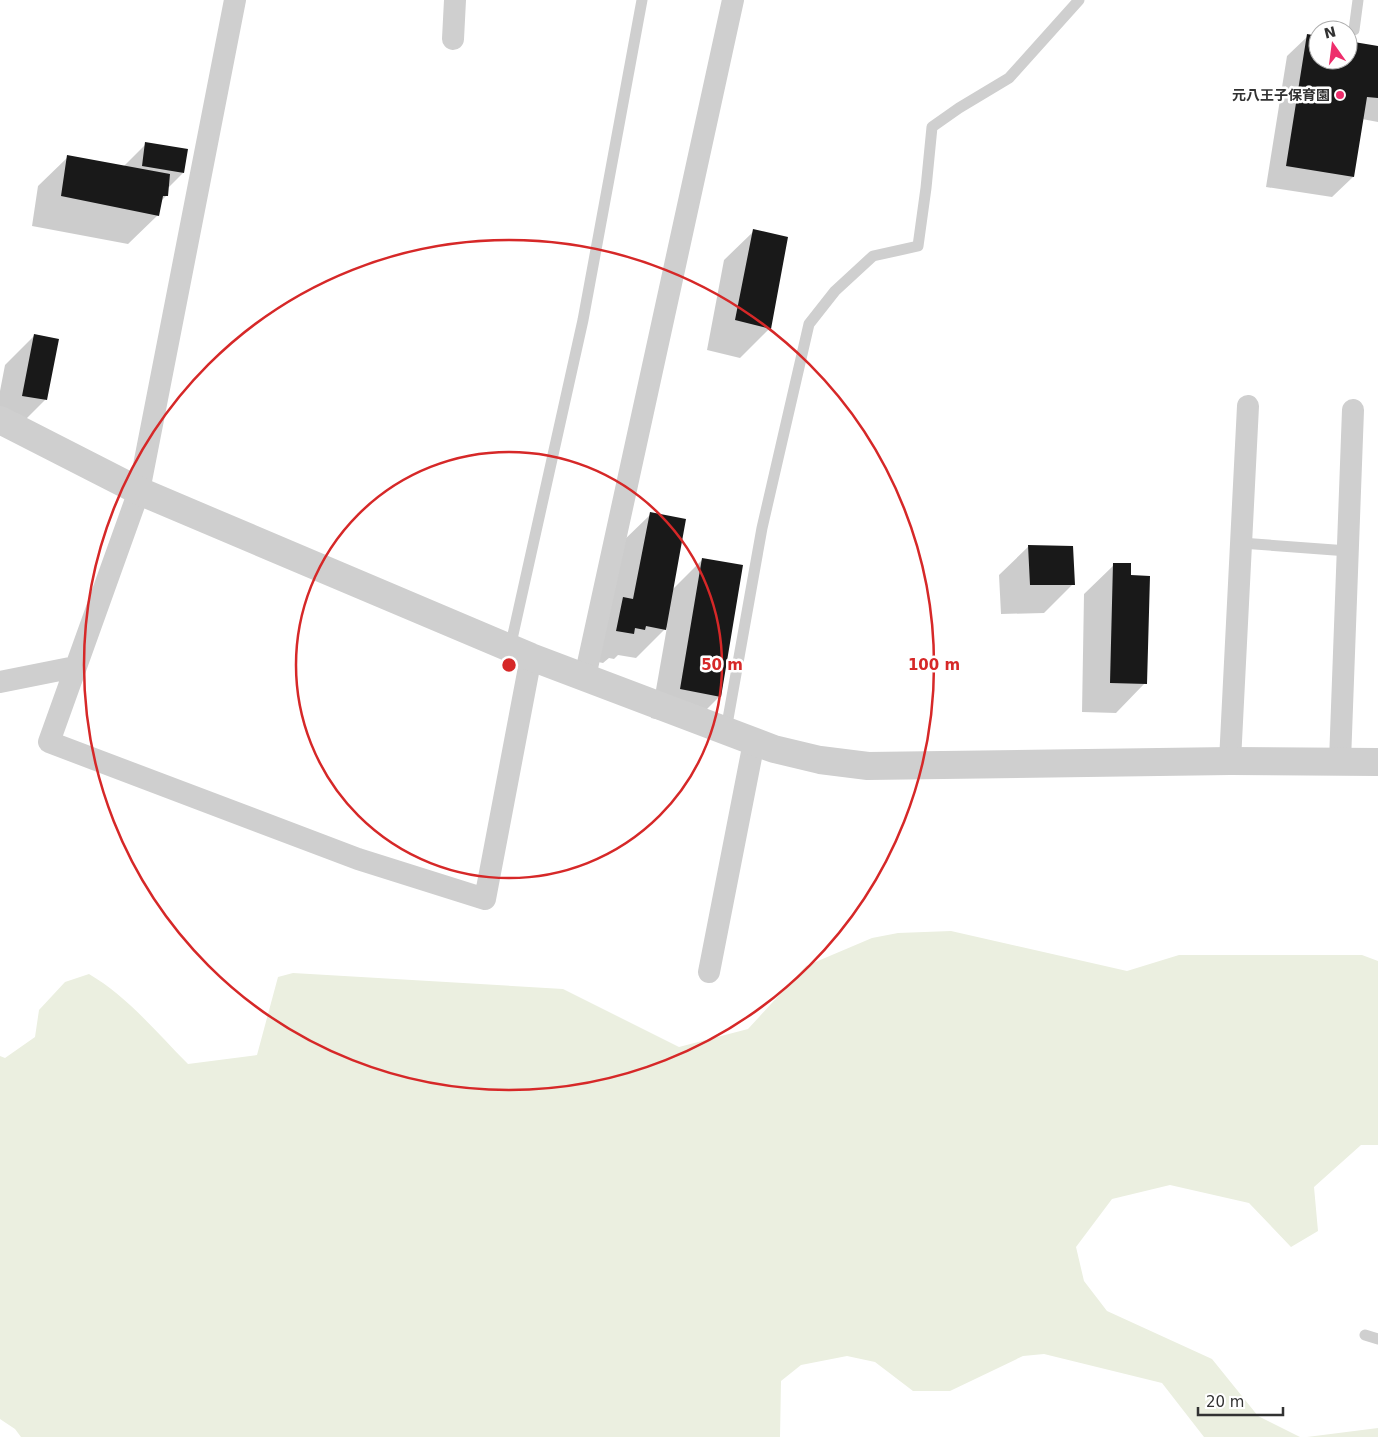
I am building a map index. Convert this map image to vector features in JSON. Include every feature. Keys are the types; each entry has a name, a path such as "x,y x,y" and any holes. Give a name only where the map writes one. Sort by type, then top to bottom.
{"street":[{"path":"235,0 139,491 49,742 358,859 485,900 521,653"},
{"path":"453,39 455,0"},
{"path":"585,677 733,0"},
{"path":"1230,761 1248,406"},
{"path":"1340,761 1354,410"},
{"path":"0,420 139,491 521,653 774,749 820,760 868,766 1230,761 1378,762"},
{"path":"0,682 75,666"},
{"path":"709,972 754,742"}],"lane":[{"path":"521,653 642,0"},
{"path":"726,732 762,528 809,324 835,291 873,256 918,246 932,127 959,108 1009,78 1079,0"},
{"path":"1355,20 1358,0"},
{"path":"1241,543 1348,551"},
{"path":"1365,1335 1378,1338"}],"shaded area":[{"path":"951,931 1127,971 1179,955 1362,955 1378,961 1378,1145 1361,1145 1314,1187 1318,1231 1291,1247 1249,1203 1170,1185 1112,1199 1076,1247 1084,1281 1107,1311 1212,1359 1258,1416 1300,1437 1204,1437 1162,1383 1044,1354 1023,1356 950,1391 913,1391 875,1362 847,1356 801,1365 781,1381 780,1437 21,1437 15,1429 0,1419 0,1056 5,1058 35,1037 39,1010 65,982 89,974 103,983 142,1016 188,1064 257,1055 278,977 293,973 563,989 679,1047 748,1029 806,966 872,938 898,933"},
{"path":"1378,1428 1378,1437 1307,1437"}],"building":[{"path":"1307,34 1308,70 1358,70 1358,43 1378,46 1378,98 1367,97 1354,177 1286,166"},
{"path":"145,142 188,149 184,173 142,166"},
{"path":"67,155 170,174 168,196 163,196 159,216 61,196"},
{"path":"753,229 788,237 771,329 735,320"},
{"path":"34,334 59,339 47,400 22,396"},
{"path":"650,512 686,519 666,630 646,626 645,630 635,628 634,634 616,631 623,597 633,599"},
{"path":"1028,545 1073,546 1075,585 1030,585"},
{"path":"702,558 743,565 721,697 680,689"},
{"path":"1113,563 1131,563 1131,575 1150,576 1147,684 1110,683"}],"place":[{"name":"元八王子保育園","path":"1340,95"}]}
